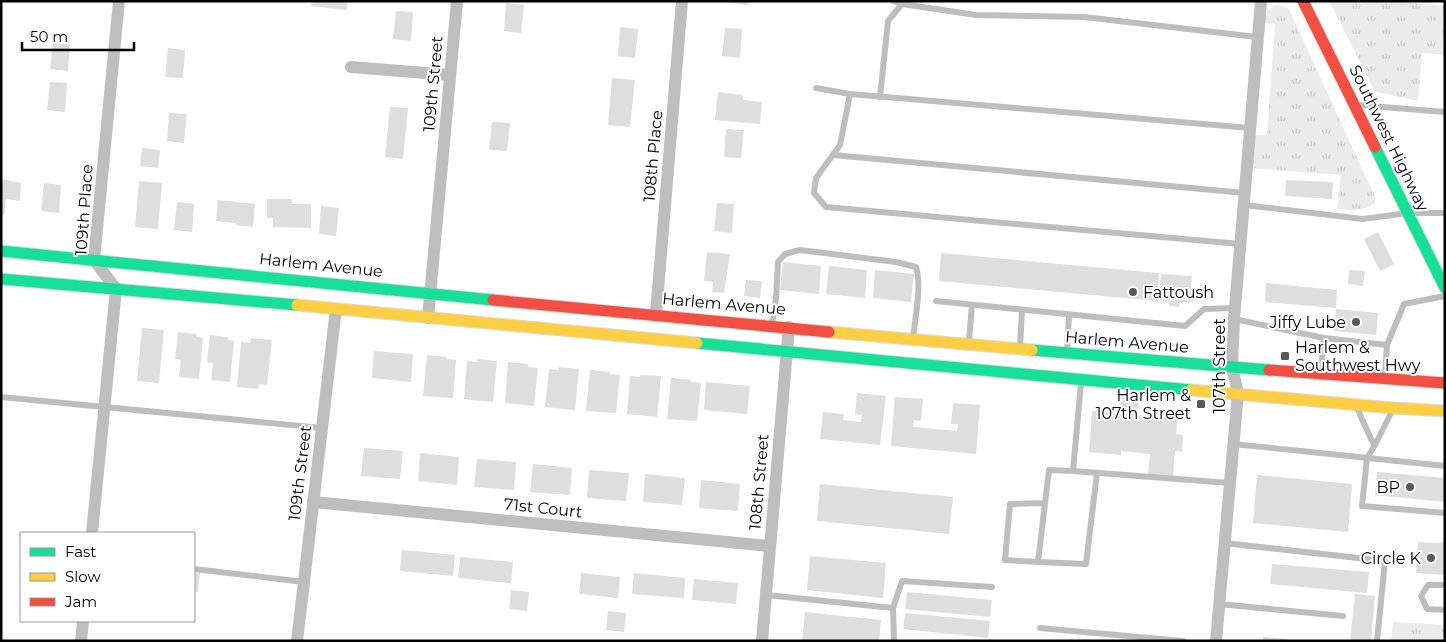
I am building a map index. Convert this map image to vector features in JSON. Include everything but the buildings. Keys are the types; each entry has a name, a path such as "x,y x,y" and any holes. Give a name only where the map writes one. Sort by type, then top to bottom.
{"main road":[{"name":"Southwest Highway","path":"1303,1 1445,288"},
{"name":"Harlem Avenue","path":"1,251 1067,353 1445,383"},
{"path":"1,279 1081,380 1445,411"},
{"path":"1433,382 1445,371"}],"street":[{"name":"109th Place","path":"116,289 94,260 119,1"},
{"name":"109th Street","path":"428,318 457,1"},
{"name":"108th Place","path":"656,314 682,1"},
{"name":"107th Street","path":"1216,641 1238,393 1232,367 1234,313 1261,1"},
{"path":"351,67 450,75"},
{"path":"92,532 116,289"},
{"name":"109th Street","path":"297,641 336,309"},
{"name":"108th Street","path":"762,641 789,327"},
{"name":"71st Court","path":"313,502 770,546"},
{"path":"81,641 83,622"}],"lane":[{"path":"893,1 976,15 1084,17 1257,37"},
{"path":"880,97 888,22 902,4"},
{"path":"816,88 880,97 1250,128"},
{"path":"850,94 840,145 816,178 814,193 826,207 1240,244"},
{"path":"1354,105 1445,112"},
{"path":"833,155 1244,199 1364,220 1408,213 1445,213"},
{"path":"771,325 776,299 778,262 785,254 800,250 896,262 916,267 918,286 913,338"},
{"path":"1384,379 1387,345 1404,304 1445,296"},
{"path":"936,301 1185,326 1204,309 1234,313 1324,338 1387,345"},
{"path":"969,344 972,305"},
{"path":"1019,348 1022,310"},
{"path":"1067,353 1069,315"},
{"path":"1321,374 1324,338"},
{"path":"1073,471 1081,380"},
{"path":"1,397 322,428"},
{"path":"1356,404 1375,445"},
{"path":"1393,408 1367,458 1362,506 1445,513"},
{"path":"1233,444 1445,466"},
{"path":"1038,562 1049,470 1230,483"},
{"path":"1045,503 1010,504 1005,560 1086,564 1097,473"},
{"path":"1224,543 1385,561 1377,641"},
{"path":"195,569 304,582"},
{"path":"894,641 893,608 902,581 992,587"},
{"path":"1445,585 1428,584 1421,596 1427,609 1445,610"},
{"path":"766,595 893,608"},
{"path":"1219,604 1343,616"},
{"path":"1040,628 1183,641"}],"green space":[{"path":"1329,1 1392,1 1445,6 1445,55 1422,53 1418,101 1377,92 1373,88"},
{"path":"1274,5 1280,5 1289,9 1375,197 1375,203 1371,206 1357,210 1337,209 1341,175 1252,168 1254,135 1267,135 1275,24 1263,23 1267,11"},
{"path":"1393,622 1445,625 1445,641 1391,641"}],"traffic: fast":[{"path":"1375,147 1445,288"},
{"path":"1,251 493,300"},
{"path":"1,279 297,305"},
{"path":"697,343 1191,390"},
{"path":"1032,350 1269,370"}],"traffic: slow":[{"path":"297,305 697,343"},
{"path":"829,332 1032,350"},
{"path":"1191,390 1445,411"}],"traffic: jam":[{"path":"1303,1 1375,147"},
{"path":"493,300 829,332"},
{"path":"1269,370 1445,383"}],"place":[{"name":"Fattoush","path":"1133,292"},
{"name":"Jiffy Lube","path":"1356,322"},
{"name":"Harlem & Southwest Hwy","path":"1285,356"},
{"name":"Harlem & 107th Street","path":"1201,404"},
{"name":"BP","path":"1410,487"},
{"name":"Circle K","path":"1431,558"}]}
